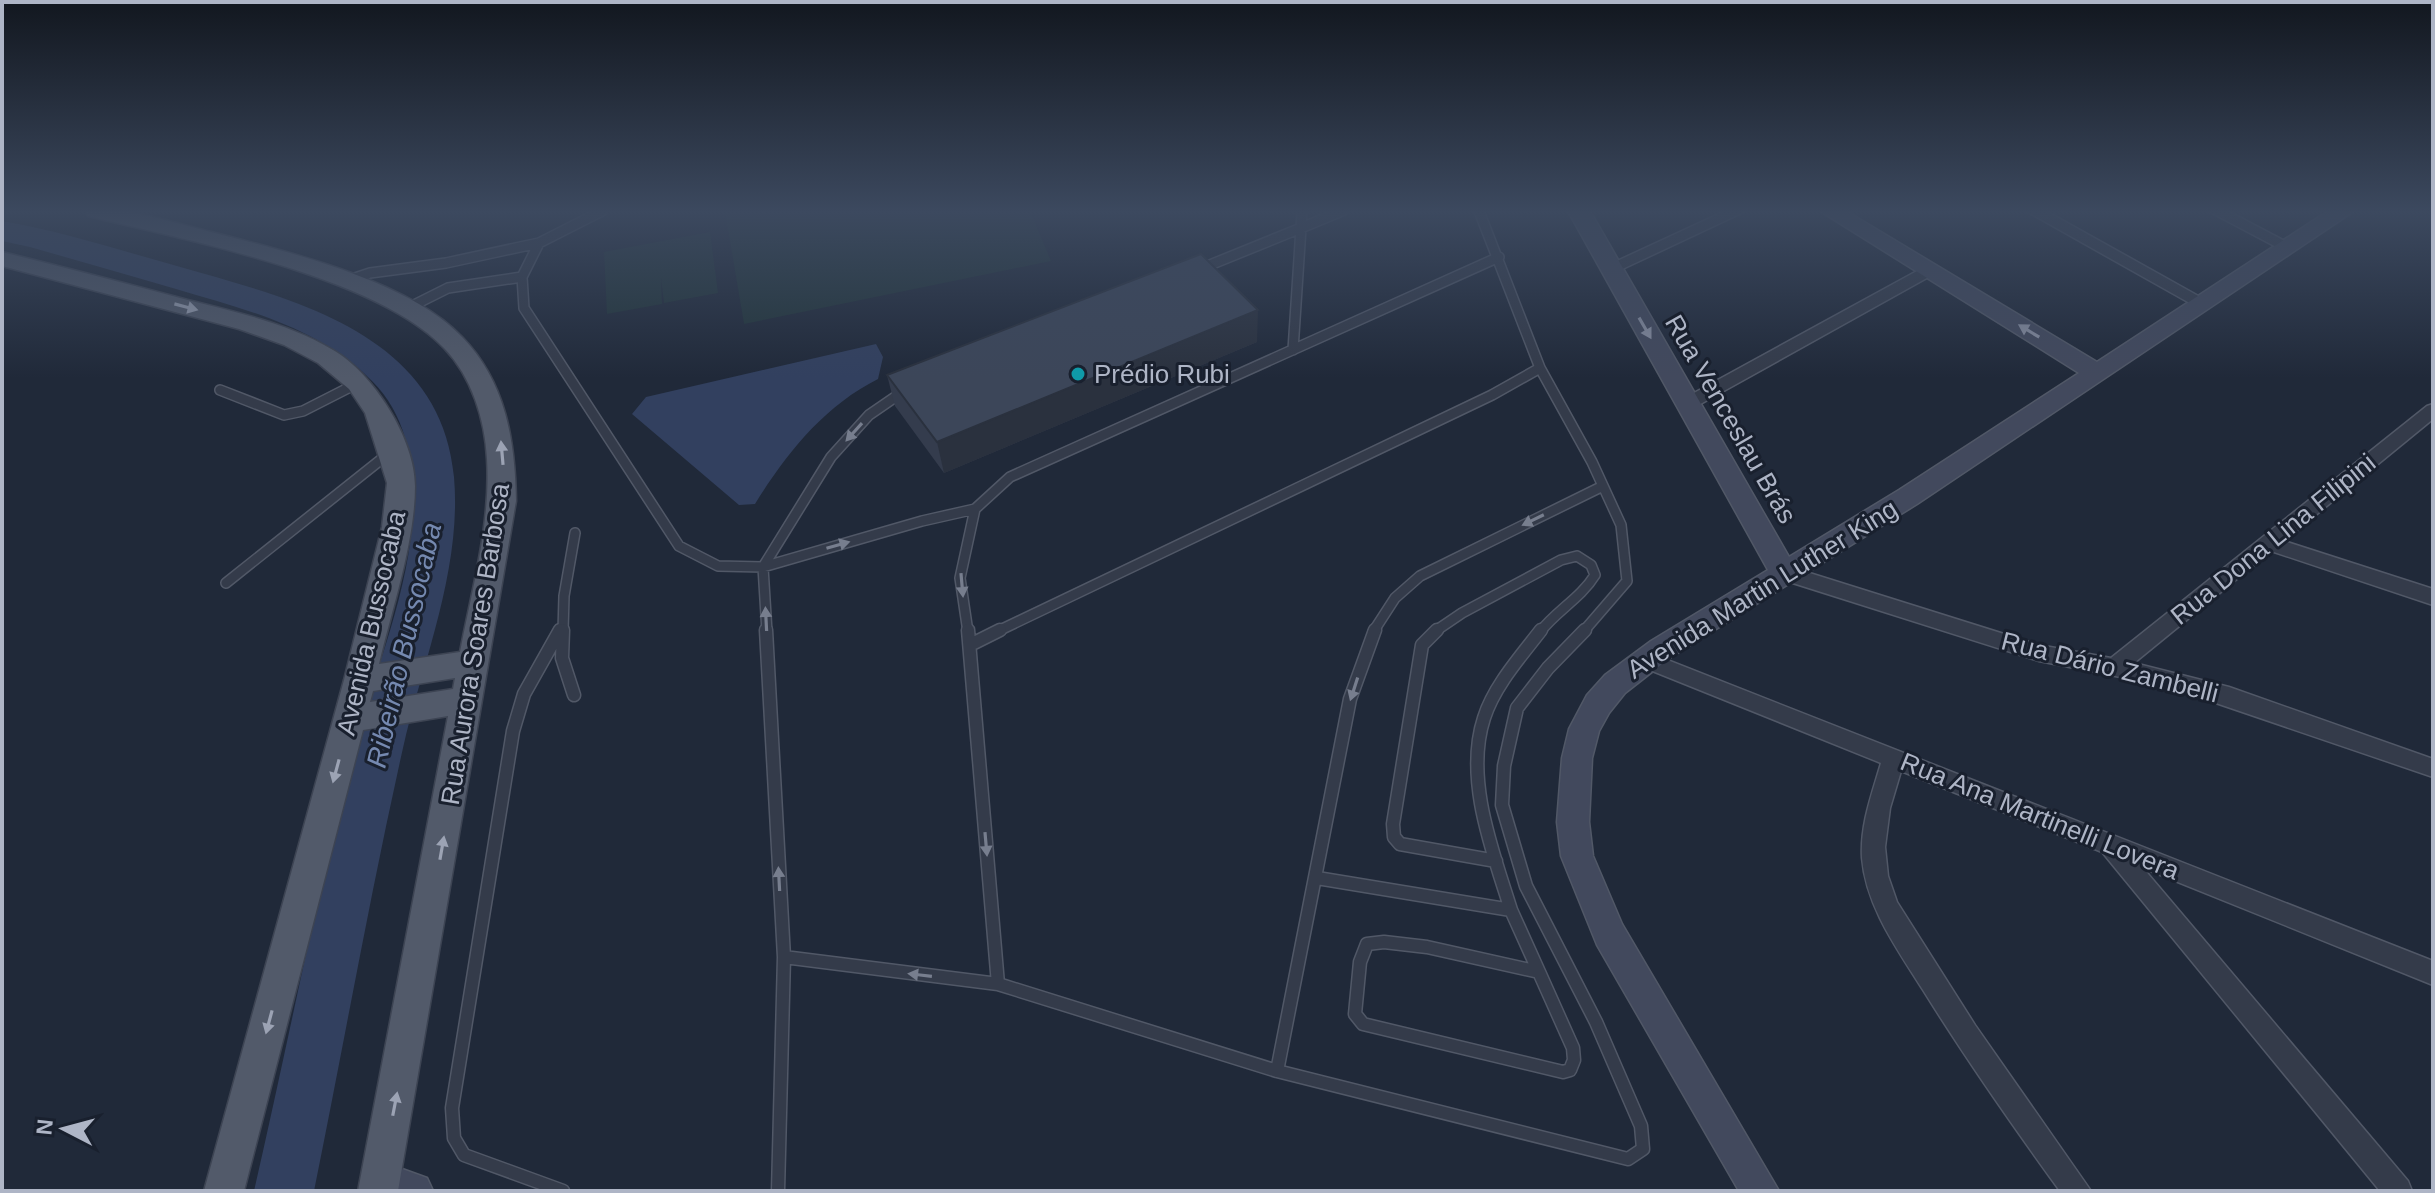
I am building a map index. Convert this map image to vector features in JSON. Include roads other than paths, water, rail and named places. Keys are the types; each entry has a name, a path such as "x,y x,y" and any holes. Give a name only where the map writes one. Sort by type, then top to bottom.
{"main road":[{"name":"Avenida Bussocaba","path":"31,267 247,323 293,339 327,357 358,383 378,411 401,483 368,679 224,1191"},
{"name":"Rua Aurora Soares Barbosa","path":"297,267 408,308 451,341 489,400 503,452 502,501 453,702 391,1187"},
{"path":"1923,267 2096,372"},
{"name":"Avenida Martin Luther King","path":"1760,1191 1609,934 1577,856 1574,789 1584,729 1615,684 1647,660 1908,497 2257,267"},
{"name":"Rua Venceslau Brás","path":"1610,268 1784,573"},
{"path":"368,679 464,664"},
{"path":"358,718 453,702"}],"street":[{"path":"2136,267 2201,302"},
{"path":"1689,403 1928,270"},
{"name":"Rua Dona Lina Filipini","path":"2113,668 2433,410"},
{"path":"2268,543 2433,597"},
{"name":"Rua Dário Zambelli","path":"1784,573 2039,653 2166,677 2433,768"},
{"name":"Rua Ana Martinelli Lovera","path":"1647,660 2433,973"},
{"path":"1894,758 1878,810 1874,858 1880,891 1900,930 1977,1054 2077,1191"},
{"path":"2107,843 2399,1191"}],"lane":[{"path":"343,282 370,273 418,267"},
{"path":"527,267 522,277 524,308 679,546 708,564 737,569 763,567 922,521 975,509 1010,477 1478,267"},
{"path":"1187,274 1205,267"},
{"path":"1293,350 1298,267"},
{"path":"784,957 998,984 1277,1071 1628,1159 1643,1149 1641,1126 1596,1022 1526,886 1502,805 1504,766 1517,708 1548,668 1598,617 1627,581 1621,525 1540,368 1503,267"},
{"path":"408,308 421,298 455,285 522,277"},
{"path":"970,645 1492,395 1540,368"},
{"path":"220,390 284,415 303,411 358,383"},
{"path":"778,1191 784,957 763,567 831,457 869,415 915,383"},
{"path":"226,583 393,451"},
{"path":"1277,1071 1350,699 1371,636 1395,598 1420,576 1603,486"},
{"path":"975,509 960,578 970,645 998,984"},
{"path":"574,695 562,658 564,596 575,533"},
{"path":"1496,861 1400,844 1394,837 1395,809 1422,645 1436,628 1471,606 1539,574 1558,559 1577,556 1591,565 1595,575 1587,589 1557,612 1527,648 1484,717 1479,759 1487,833 1496,861 1511,910 1539,972 1573,1048 1574,1060 1570,1070 1563,1072 1363,1024 1355,1014 1360,962 1367,944 1378,942 1417,946 1539,972"},
{"path":"563,626 524,694 513,731 452,1108 454,1138 464,1155 563,1191"},
{"path":"1317,878 1511,910"}],"water":[{"path":"876,344 883,357 878,379 840,403 808,433 755,504 739,505 632,414 646,397"}],"waterway":[{"name":"Ribeirão Bussocaba","path":"138,267 274,306 345,340 386,373 403,393 427,441 433,476 429,553 421,594 379,747 284,1191"}],"place":[{"name":"Prédio Rubi","path":"1078,374"}]}
